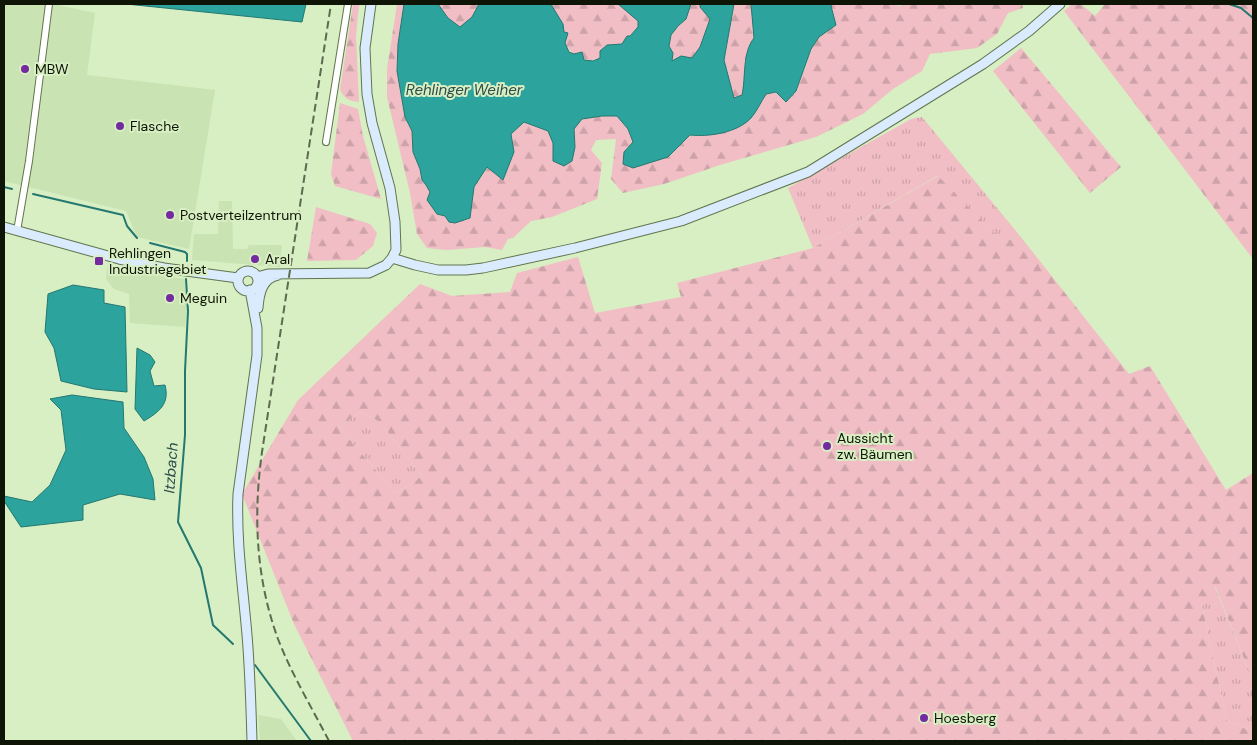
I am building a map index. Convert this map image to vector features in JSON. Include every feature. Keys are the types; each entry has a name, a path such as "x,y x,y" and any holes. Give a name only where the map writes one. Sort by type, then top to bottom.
{"main road":[{"path":"257,277 268,274 368,273 386,265 396,250 392,196 372,123 367,94 366,48 370,4"},
{"path":"392,258 438,270 483,268 575,248 699,215 808,172 983,64 1029,31 1060,4"},
{"path":"4,227 138,264 238,278"},
{"path":"245,271 252,272 257,277 257,284 250,290 240,288 238,278 245,271"},
{"path":"252,741 248,654 239,566 237,517 239,486 255,377 258,300 264,284 274,276 283,274"},
{"path":"250,290 256,324"}],"street":[{"path":"16,231 29,161 49,4"},
{"path":"326,142 348,4"}],"shaded area":[{"path":"4,4 53,4 95,13 87,75 215,90 189,249 137,237 126,211 4,181"},
{"path":"219,201 232,201 233,249 247,249 250,245 282,245 280,267 192,260 194,234 218,234"},
{"path":"107,268 185,279 187,308 185,327 130,323 129,294 114,289 106,279"},
{"path":"258,715 281,719 297,741 260,741"}],"green space":[{"path":"353,4 359,4 356,37 359,102 348,99 340,90"},
{"path":"397,4 404,4 398,44 397,70 405,117 412,131 413,152 422,180 445,216 455,223 470,218 474,187 488,167 502,179 514,153 511,134 525,122 549,131 553,143 553,161 575,147 574,129 582,119 617,116 628,129 633,142 624,152 634,168 649,162 690,135 701,136 758,108 766,94 776,92 786,102 804,71 811,49 819,37 836,25 832,4 889,4 900,6 904,4 1022,4 1023,8 1008,13 997,34 977,48 930,54 922,71 893,89 863,114 816,137 720,165 664,184 623,193 611,179 616,139 596,140 591,150 602,163 597,199 552,217 531,221 513,238 508,239 502,250 485,247 446,250 427,248 417,234 410,193 387,97 387,69"},
{"path":"438,4 479,4 472,17 460,27 448,18"},
{"path":"552,4 618,4 638,21 638,27 622,44 607,45 600,51 600,58 589,60 579,58 571,52 565,43 567,37"},
{"path":"691,4 700,4 700,7 710,19 700,47 692,58 681,56 672,61 669,46 671,35 686,19"},
{"path":"734,4 751,4 754,38 746,69 742,96 734,98 724,60"},
{"path":"1072,4 1081,4 1095,16 1105,4 1253,4 1253,259 1064,11"},
{"path":"1021,48 1121,167 1090,193 993,71"},
{"path":"340,103 358,109 363,136 381,199 335,186 331,174"},
{"path":"922,117 1020,236 1003,242 937,176 813,248 788,188 911,119"},
{"path":"938,176 1003,242 1020,236 1129,374 1150,366 1226,490 1253,473 1253,681 1215,586 1202,606 1227,721 1253,732 1253,741 353,741 294,624 242,494 298,400 420,284 452,296 510,292 517,273 578,257 595,313 681,297 677,283 813,248","holes":["361,412 380,422 422,476 396,494 339,427"]},
{"path":"316,207 370,224 377,233 373,246 356,260 307,261"},
{"path":"361,412 380,422 422,476 396,494 339,427"},
{"path":"1214,585 1253,681 1253,732 1227,721 1202,606"}],"water":[{"path":"126,4 306,4 302,22"},
{"name":"Rehlinger Weiher","path":"404,4 438,4 448,18 460,27 472,17 479,4 552,4 563,24 564,32 568,33 565,43 569,52 574,54 582,52 584,60 593,61 600,58 600,51 607,45 622,44 627,36 630,36 638,27 638,21 618,4 691,4 686,19 671,35 669,46 673,53 672,61 681,56 692,58 700,47 710,19 700,7 700,4 734,4 724,60 734,98 742,95 746,58 754,38 751,4 832,4 836,25 819,37 811,49 796,91 786,102 776,92 766,94 751,118 738,127 722,133 690,135 668,157 633,168 623,164 624,152 633,142 628,129 617,116 582,119 574,129 575,147 572,161 564,166 553,161 553,143 548,131 524,122 511,134 514,152 503,180 487,167 474,187 470,218 455,223 449,222 445,216 437,214 427,200 430,192 422,180 413,152 412,131 405,117 397,71 398,44"},
{"path":"73,285 104,290 104,303 125,307 127,392 94,389 61,381 54,348 45,332 48,294"},
{"path":"137,348 150,355 155,362 150,371 154,386 165,385 166,392 165,402 159,411 144,421 135,409"},
{"path":"72,395 123,402 124,428 144,457 153,479 155,500 120,494 83,505 83,520 21,527 4,501 4,496 32,502 50,485 66,450 61,410 50,399"}],"waterway":[{"path":"1229,4 1241,8 1253,18"},
{"name":"Itzbach","path":"4,187 12,189"},
{"name":"Itzbach","path":"33,194 123,215 127,226 137,238"},
{"name":"Itzbach","path":"150,243 185,252 187,254 187,261"},
{"name":"Itzbach","path":"186,279 188,311 185,371 185,435 178,522 201,568 213,625 233,644"},
{"name":"Itzbach","path":"255,665 311,741"}],"railway":[{"path":"329,741 278,639 265,593 258,547 257,523 262,452 331,4"}],"place":[{"name":"MBW","path":"25,69"},
{"name":"Flasche","path":"120,126"},
{"name":"Postverteilzentrum","path":"170,215"},
{"name":"Aral","path":"255,259"},
{"name":"Rehlingen Industriegebiet","path":"99,261"},
{"name":"Meguin","path":"170,298"},
{"name":"Aussicht zw. Bäumen","path":"827,446"},
{"name":"Hoesberg","path":"924,718"}]}
